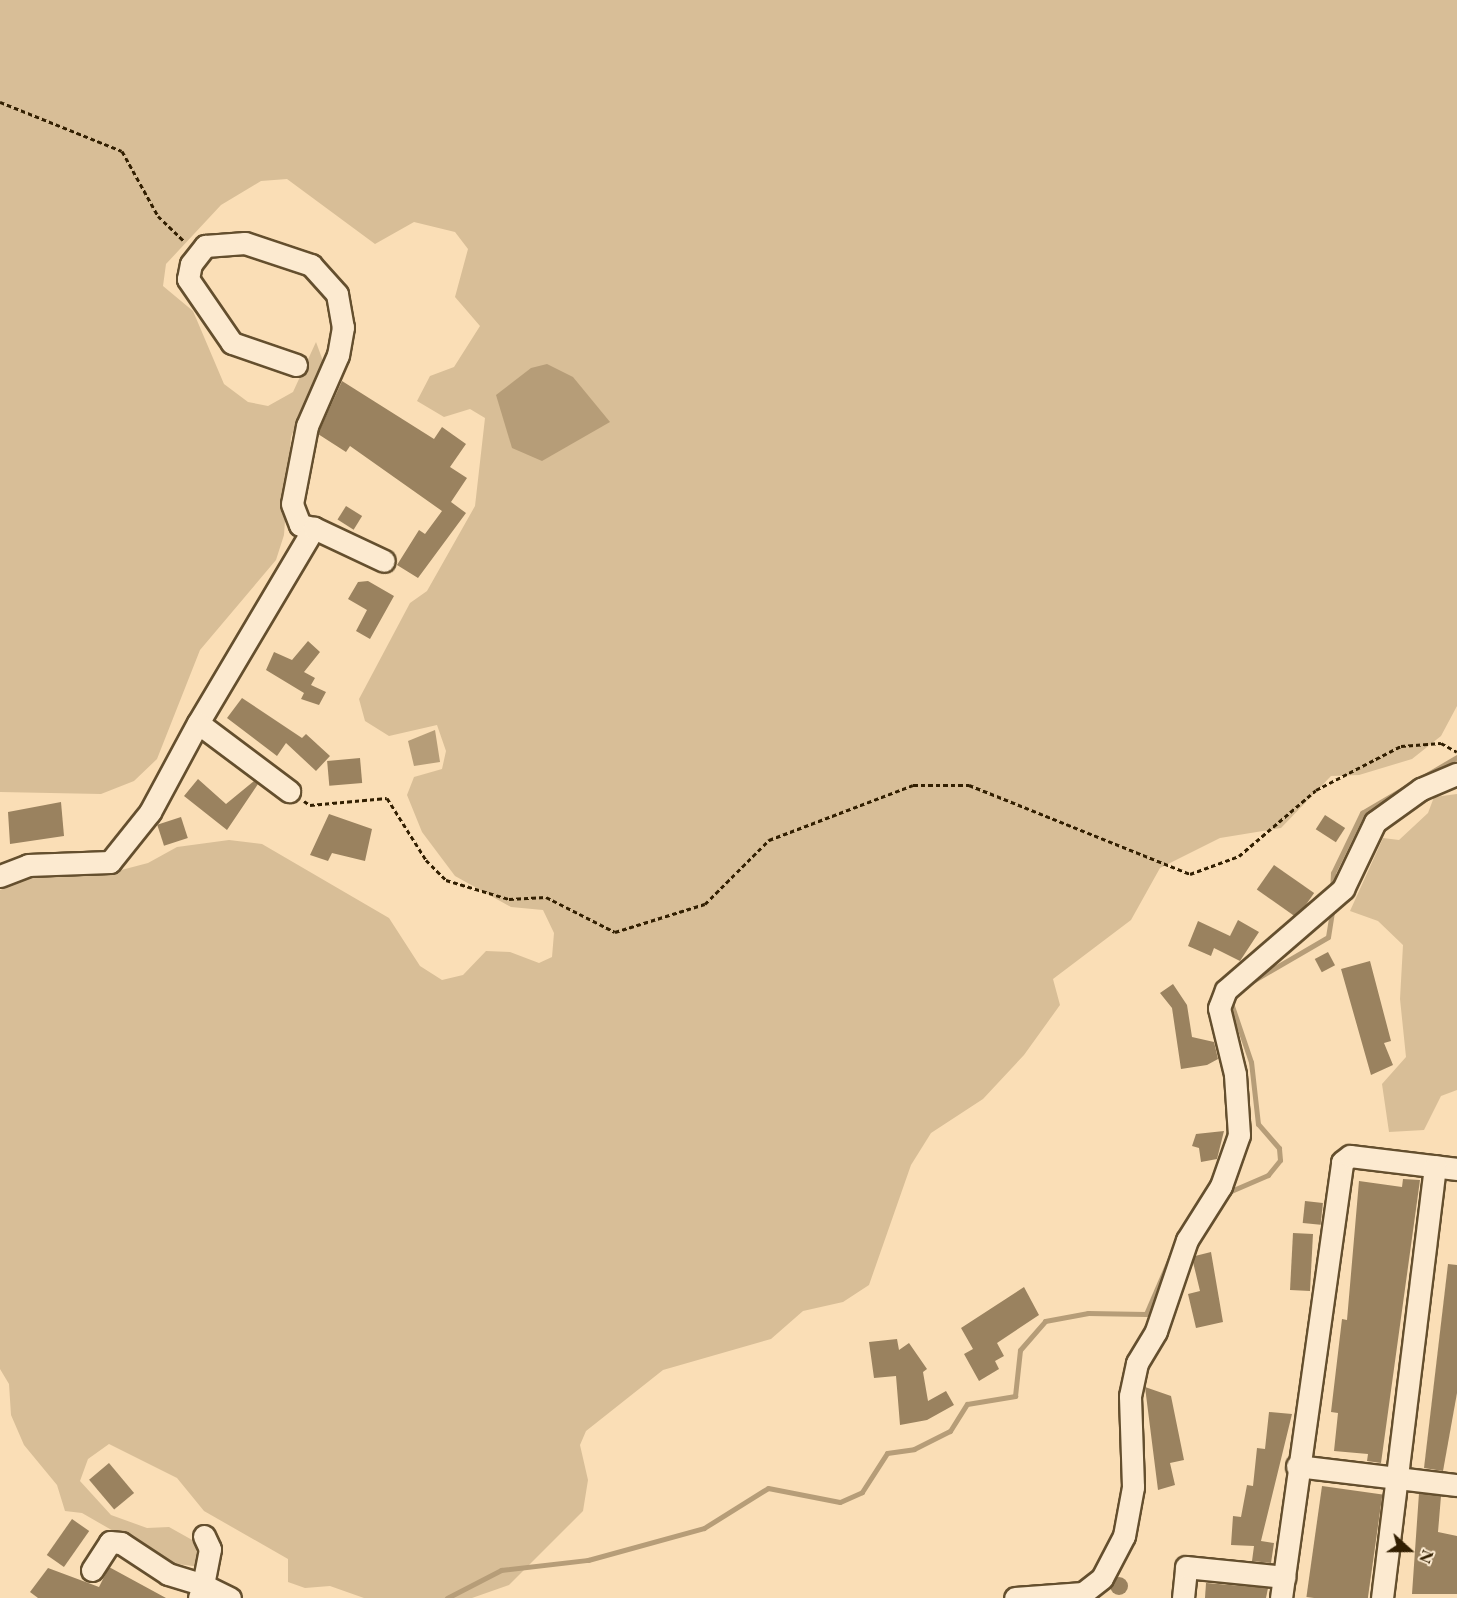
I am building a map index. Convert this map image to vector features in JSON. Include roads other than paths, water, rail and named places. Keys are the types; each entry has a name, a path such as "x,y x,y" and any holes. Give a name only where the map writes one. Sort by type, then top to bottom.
{"street":[{"path":"296,365 232,343 188,279 197,254 205,246 245,243 311,265 337,294 343,327 338,355 307,426 292,504 300,525 314,528 384,561"},
{"path":"0,876 28,865 110,862 150,812 198,723 314,528"},
{"path":"198,723 289,791"},
{"path":"1015,1598 1083,1595 1101,1578 1124,1536 1133,1487 1130,1396 1137,1364 1156,1331 1188,1240 1221,1186 1239,1135 1240,1105 1219,1008 1226,990 1343,889 1375,822 1421,789 1457,774"},
{"path":"1183,1598 1186,1567 1282,1587 1297,1466 1342,1162 1350,1156 1457,1169"},
{"path":"1382,1598 1395,1477 1435,1166"},
{"path":"1297,1466 1457,1485"},
{"path":"201,1592 210,1549 204,1536"},
{"path":"92,1570 110,1542 121,1543 168,1574 201,1592 230,1598"}],"waterway":[{"path":"1332,892 1333,873 1362,813 1457,757"},
{"path":"1249,983 1328,937 1333,907"},
{"path":"1224,1194 1268,1175 1280,1160 1279,1148 1258,1124 1251,1062 1231,1003"},
{"path":"447,1598 501,1570 588,1560 704,1528 768,1488 840,1502 862,1492 887,1453 914,1449 950,1431 967,1404 1015,1396 1020,1350 1045,1321 1088,1313 1146,1314 1173,1251"}]}
